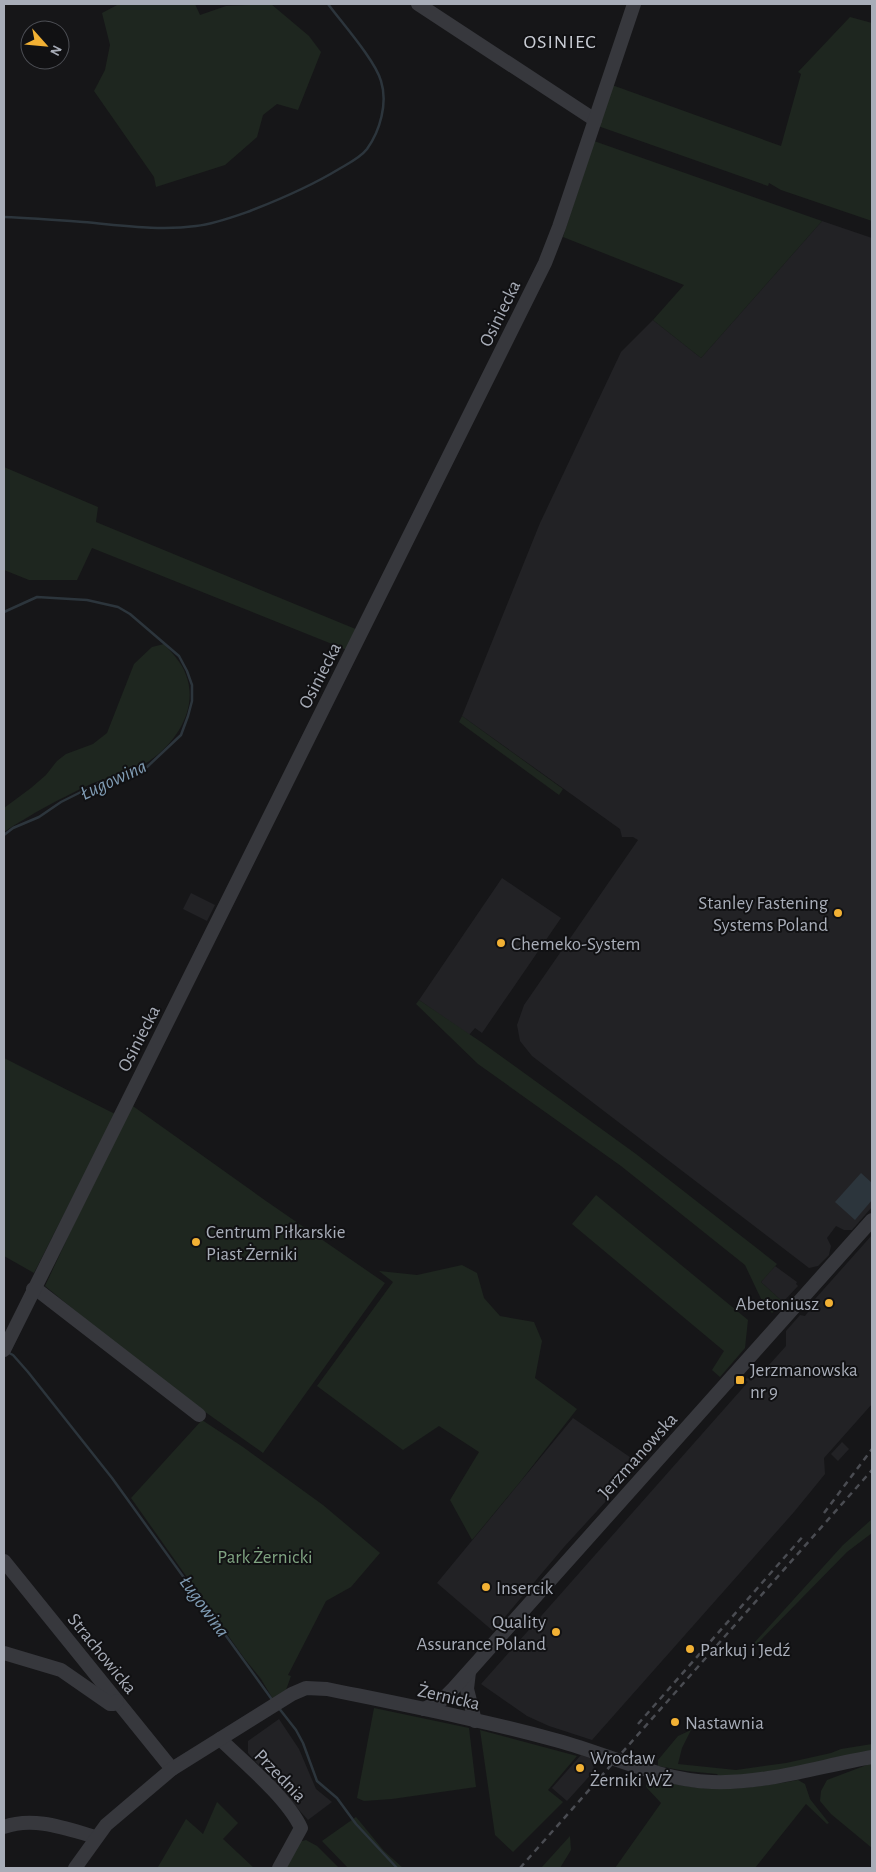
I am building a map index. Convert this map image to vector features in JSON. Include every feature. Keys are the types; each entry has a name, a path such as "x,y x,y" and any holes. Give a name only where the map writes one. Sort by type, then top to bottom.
{"street":[{"path":"418,4 595,120"},
{"name":"Osiniecka","path":"5,1347 524,306 559,227 634,4"},
{"name":"Jerzmanowska","path":"424,1709 442,1700 469,1672 872,1220"},
{"path":"33,1289 40,1292 199,1414"},
{"name":"Strachowicka","path":"4,1561 172,1769"},
{"path":"4,1653 61,1670 110,1704 117,1702"},
{"path":"469,1672 467,1689 475,1721"},
{"name":"Żernicka","path":"75,1868 96,1837 110,1822 172,1769 302,1689 315,1688 424,1709 574,1745 659,1773 707,1782 736,1782 766,1778 872,1757"},
{"name":"Przednia","path":"220,1739 285,1804 301,1828 279,1868"},
{"path":"4,1826 23,1822 36,1823 96,1837"}],"shaded area":[{"path":"822,221 872,238 872,1207 852,1230 844,1230 836,1226 827,1238 831,1246 829,1255 818,1266 809,1268 532,1056 520,1041 517,1025 524,1005 638,840 633,837 622,837 620,829 462,716 540,523 621,352 653,320 701,358"},
{"name":"Chemeko-System","path":"502,878 561,918 482,1033 475,1028 469,1035 419,1000"},
{"path":"191,893 215,905 207,921 183,909"},
{"path":"861,1173 872,1183 872,1200 855,1220 835,1202"},
{"path":"872,1235 872,1404 824,1458 825,1474 794,1512 592,1740 549,1726 527,1716 481,1684 748,1382 744,1379 759,1376 786,1346 786,1331 800,1315 805,1316 808,1312 807,1308"},
{"path":"775,1266 797,1282 798,1286 783,1302 761,1282"},
{"path":"573,1418 640,1464 564,1547 493,1631 437,1583"},
{"path":"842,1442 849,1449 838,1461 831,1454"},
{"path":"279,1719 299,1749 316,1789 332,1802 308,1820 248,1753 248,1741"},
{"path":"581,1755 593,1759 595,1770 567,1801 552,1788"}],"green space":[{"path":"119,4 195,4 200,15 226,6 271,4 309,36 321,52 298,110 277,104 263,115 257,137 225,165 156,187 154,177 94,91 105,70 110,45 102,13"},
{"path":"850,17 872,23 872,221 781,190 769,183 768,186 598,126 612,85 781,146 801,74 798,72"},
{"path":"594,141 822,221 701,358 653,320 684,285 563,237"},
{"path":"4,467 98,507 96,522 358,630 347,650 92,548 77,580 29,580 4,570"},
{"path":"164,644 182,666 189,689 186,715 173,739 163,750 141,766 80,789 4,832 4,808 46,775 57,761 66,754 93,744 107,733 134,664 152,647"},
{"path":"462,716 563,789 559,795 459,722"},
{"path":"419,1000 484,1044 636,1154 777,1264 761,1282 783,1302 772,1313 763,1303 745,1265 621,1166 478,1064 416,1004"},
{"path":"4,1058 115,1114 34,1273 4,1256"},
{"name":"Centrum Piłkarskie Piast Żerniki","path":"130,1104 385,1283 263,1453 153,1375 45,1286"},
{"path":"596,1195 748,1320 745,1348 720,1377 712,1370 724,1351 572,1224"},
{"path":"462,1265 477,1273 484,1298 500,1316 534,1322 542,1341 535,1378 577,1409 472,1540 450,1500 479,1452 439,1426 403,1450 317,1386 393,1282 379,1271 417,1275"},
{"name":"Park Żernicki","path":"202,1420 323,1505 380,1553 351,1587 326,1601 288,1675 291,1676 286,1690 273,1699 261,1679 244,1658 131,1498"},
{"path":"872,1519 872,1533 847,1552 756,1645 754,1643 843,1545"},
{"path":"374,1708 469,1728 476,1787 392,1799 364,1801 357,1798"},
{"path":"480,1730 577,1756 548,1790 563,1802 513,1852 495,1835"},
{"path":"691,1730 682,1748 678,1764 736,1770 786,1763 841,1749 872,1744 872,1752 768,1773 720,1777 717,1774 658,1766 658,1760 678,1736"},
{"path":"872,1763 872,1848 831,1814 820,1801 821,1791 827,1780"},
{"path":"649,1778 689,1786 724,1789 798,1780 805,1784 810,1799 829,1823 827,1824 806,1804 755,1868 615,1868 661,1803 646,1786"},
{"path":"217,1802 238,1823 223,1839 254,1868 158,1867 186,1819 203,1834"},
{"path":"356,1817 384,1851 403,1868 348,1868 322,1841"},
{"path":"570,1836 571,1850 560,1868 541,1868"},
{"path":"306,1840 317,1846 339,1868 283,1868 298,1842"}],"waterway":[{"path":"4,217 153,228 203,225 237,216 284,197 318,181 354,160 367,149 376,134 382,116 383,90 378,72 358,42 328,4"},
{"name":"Ługowina","path":"4,612 37,597 87,600 118,607 130,614 179,656 192,685 192,701 181,735 147,767 99,783 61,802 39,817 13,828 4,835"},
{"name":"Ługowina","path":"7,1352 13,1355 28,1372 112,1478 273,1701"},
{"name":"Ługowina","path":"278,1707 296,1730 303,1743 317,1781 337,1798 356,1824 397,1868"}],"railway":[{"path":"824,1513 872,1449"},
{"path":"520,1868 872,1470"},
{"path":"638,1724 805,1534"}],"place":[{"name":"Stanley Fastening Systems Poland","path":"838,913"},
{"name":"Chemeko-System","path":"501,943"},
{"name":"Centrum Piłkarskie Piast Żerniki","path":"196,1242"},
{"name":"Abetoniusz","path":"829,1303"},
{"name":"Jerzmanowska nr 9","path":"740,1380"},
{"name":"Insercik","path":"486,1587"},
{"name":"Quality Assurance Poland","path":"556,1632"},
{"name":"Parkuj i Jedź","path":"690,1649"},
{"name":"Nastawnia","path":"675,1722"},
{"name":"Wrocław Żerniki WŻ","path":"580,1768"}],"district":[{"name":"OSINIEC","path":"560,41"}]}
